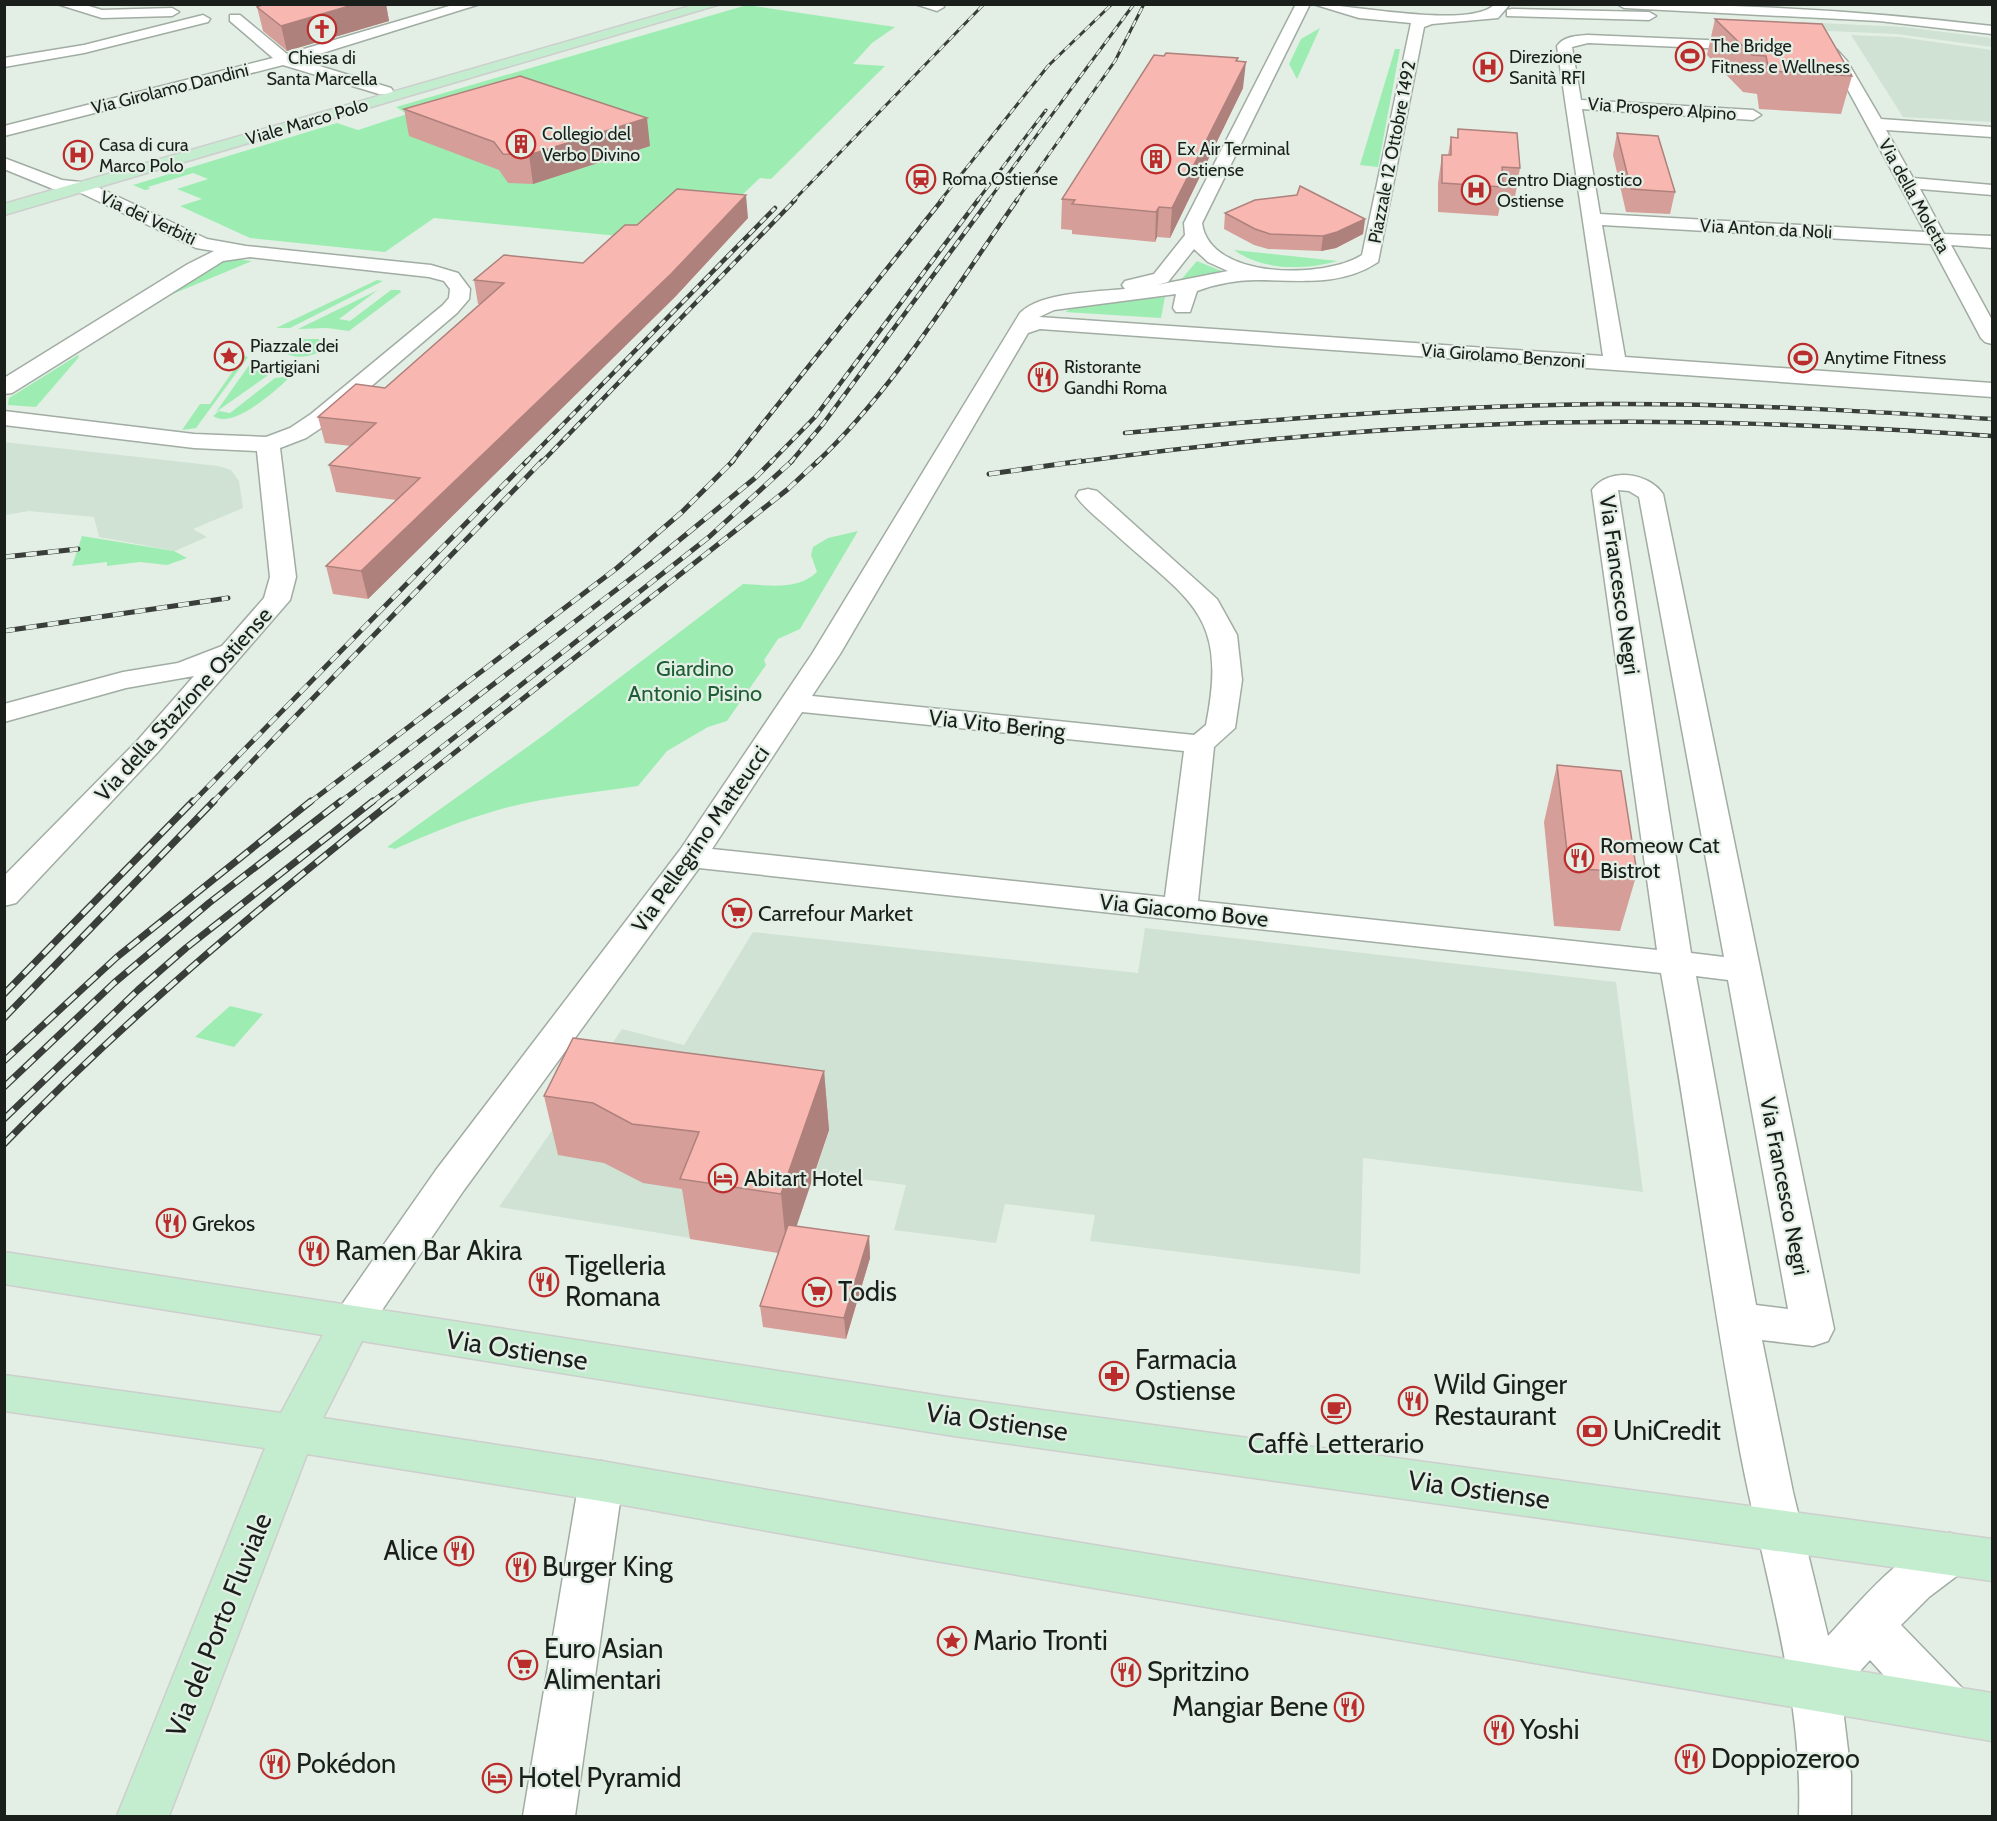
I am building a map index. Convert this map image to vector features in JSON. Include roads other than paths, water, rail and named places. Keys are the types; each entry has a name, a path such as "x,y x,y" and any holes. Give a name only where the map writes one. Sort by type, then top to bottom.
{"main road":[{"name":"Viale Marco Polo","path":"4,210 58,190 385,91 685,4"},
{"name":"Viale Marco Polo","path":"4,201 58,190 83,188 714,4"},
{"name":"Via Ostiense","path":"4,1268 954,1417 1971,1557"},
{"path":"293,1433 318,1380 350,1323"},
{"path":"4,1393 293,1433 601,1481 947,1542 1970,1712"},
{"name":"Via del Porto Fluviale","path":"143,1816 293,1433"}],"street":[{"path":"64,4 108,14 203,12 238,8 284,60 385,91"},
{"name":"Via Girolamo Dandini","path":"4,131 284,60 473,4"},
{"path":"922,4 937,7"},
{"path":"1016,333 1018,308 1030,297 1154,282 1163,276 1195,236 1194,220 1303,4"},
{"name":"Piazzale 12 Ottobre 1492","path":"1320,4 1361,13 1440,18"},
{"name":"Piazzale 12 Ottobre 1492","path":"1016,333 1030,314 1046,305 1188,288 1212,280 1256,274 1297,276 1333,274 1361,265 1371,258 1417,26 1423,21 1440,18 1560,4"},
{"path":"1624,4 1757,15 1992,43"},
{"path":"1757,15 1868,10 1992,30"},
{"name":"Piazzale 12 Ottobre 1492","path":"1503,11 1757,15"},
{"path":"4,63 82,50 203,12"},
{"path":"1616,364 1564,46 1568,42 1588,39 1712,45 1767,45"},
{"name":"Via della Moletta","path":"1803,47 1834,55 1939,239 1992,338"},
{"name":"Via Prospero Alpino","path":"1572,104 1753,115"},
{"path":"1874,124 1992,132"},
{"name":"Via dei Verbiti","path":"4,163 58,190 80,207"},
{"path":"1907,183 1992,190"},
{"name":"Via dei Verbiti","path":"83,188 203,244 250,251"},
{"name":"Via Anton da Noli","path":"1593,219 1992,242"},
{"name":"Piazzale 12 Ottobre 1492","path":"1195,236 1212,256 1256,274"},
{"path":"4,388 188,262 218,255 250,251 440,273 454,280 460,294 457,302 446,312 312,424 268,444 194,441 4,418"},
{"path":"1175,332 1188,288"},
{"name":"Via Girolamo Benzoni","path":"1016,333 1029,326 1042,323 1992,390"},
{"name":"Via Pellegrino Matteucci","path":"350,1323 450,1180 691,857 794,704 1016,333"},
{"name":"Via della Stazione Ostiense","path":"4,896 147,747 272,608 282,583 268,444"},
{"name":"Via Francesco Negri","path":"1739,1320 1813,1329 1651,494 1635,484 1612,482 1604,489 1676,963 1739,1320 1778,1530 1807,1639 1825,1764 1825,1816"},
{"path":"1088,496 1195,591 1221,623 1228,646 1226,695 1220,728 1200,744 1180,910"},
{"path":"4,713 123,680 185,670 235,648"},
{"name":"Via Vito Bering","path":"794,704 1200,744"},
{"name":"Via Giacomo Bove","path":"691,857 1676,963"},
{"path":"1676,963 1742,970"},
{"path":"549,1816 601,1481"},
{"path":"1815,1685 1921,1576 1971,1557"},
{"path":"1870,1626 1970,1712"}],"railway":[{"path":"793,201 984,4"},
{"path":"940,201 1048,66 1112,4"},
{"path":"988,201 1134,4"},
{"path":"1016,201 1115,61 1144,4"},
{"path":"977,201 1046,110"},
{"path":"541,463 795,200"},
{"path":"731,463 942,200"},
{"path":"770,463 815,417 978,200"},
{"path":"791,462 823,424 989,200"},
{"path":"818,461 845,434 898,370 1017,200"},
{"path":"525,463 775,208"},
{"path":"1125,433 1363,414 1482,407 1601,404 1748,406 1992,419"},
{"path":"1070,463 1287,438 1396,429 1566,422 1688,422 1992,436"},
{"path":"192,803 527,461"},
{"path":"212,803 542,461"},
{"path":"391,803 788,489 818,461"},
{"path":"989,474 1081,461"},
{"path":"371,803 709,537 791,462"},
{"path":"309,803 617,568 682,512 731,463"},
{"path":"339,803 655,560 770,463"},
{"path":"4,557 78,549"},
{"path":"4,631 228,598"},
{"path":"4,994 193,801"},
{"path":"4,1018 214,801"},
{"path":"4,1061 117,957 311,801"},
{"path":"4,1087 114,983 209,903 341,801"},
{"path":"4,1119 138,990 186,948 373,801"},
{"path":"4,1144 144,1009 292,883 393,801"}],"place":[{"name":"Chiesa di Santa Marcella","path":"322,29"},
{"name":"The Bridge Fitness e Wellness","path":"1690,56"},
{"name":"Direzione Sanità RFI","path":"1488,67"},
{"name":"Collegio del Verbo Divino","path":"521,144"},
{"name":"Casa di cura Marco Polo","path":"78,155"},
{"name":"Ex Air Terminal Ostiense","path":"1156,159"},
{"name":"Roma Ostiense","path":"921,179"},
{"name":"Centro Diagnostico Ostiense","path":"1476,190"},
{"name":"Piazzale dei Partigiani","path":"229,356"},
{"name":"Anytime Fitness","path":"1803,358"},
{"name":"Ristorante Gandhi Roma","path":"1043,377"},
{"name":"Romeow Cat Bistrot","path":"1579,858"},
{"name":"Carrefour Market","path":"737,913"},
{"name":"Abitart Hotel","path":"723,1178"},
{"name":"Grekos","path":"171,1223"},
{"name":"Ramen Bar Akira","path":"314,1251"},
{"name":"Tigelleria Romana","path":"544,1282"},
{"name":"Todis","path":"817,1292"},
{"name":"Farmacia Ostiense","path":"1114,1376"},
{"name":"Wild Ginger Restaurant","path":"1413,1401"},
{"name":"Caffè Letterario","path":"1336,1409"},
{"name":"UniCredit","path":"1592,1431"},
{"name":"Alice","path":"459,1551"},
{"name":"Burger King","path":"521,1567"},
{"name":"Mario Tronti","path":"952,1641"},
{"name":"Euro Asian Alimentari","path":"523,1665"},
{"name":"Spritzino","path":"1126,1672"},
{"name":"Mangiar Bene","path":"1349,1707"},
{"name":"Yoshi","path":"1499,1730"},
{"name":"Doppiozeroo","path":"1690,1759"},
{"name":"Pokédon","path":"275,1764"},
{"name":"Hotel Pyramid","path":"497,1778"}],"park label":[{"name":"Giardino Antonio Pisino","path":"695,680"}]}
